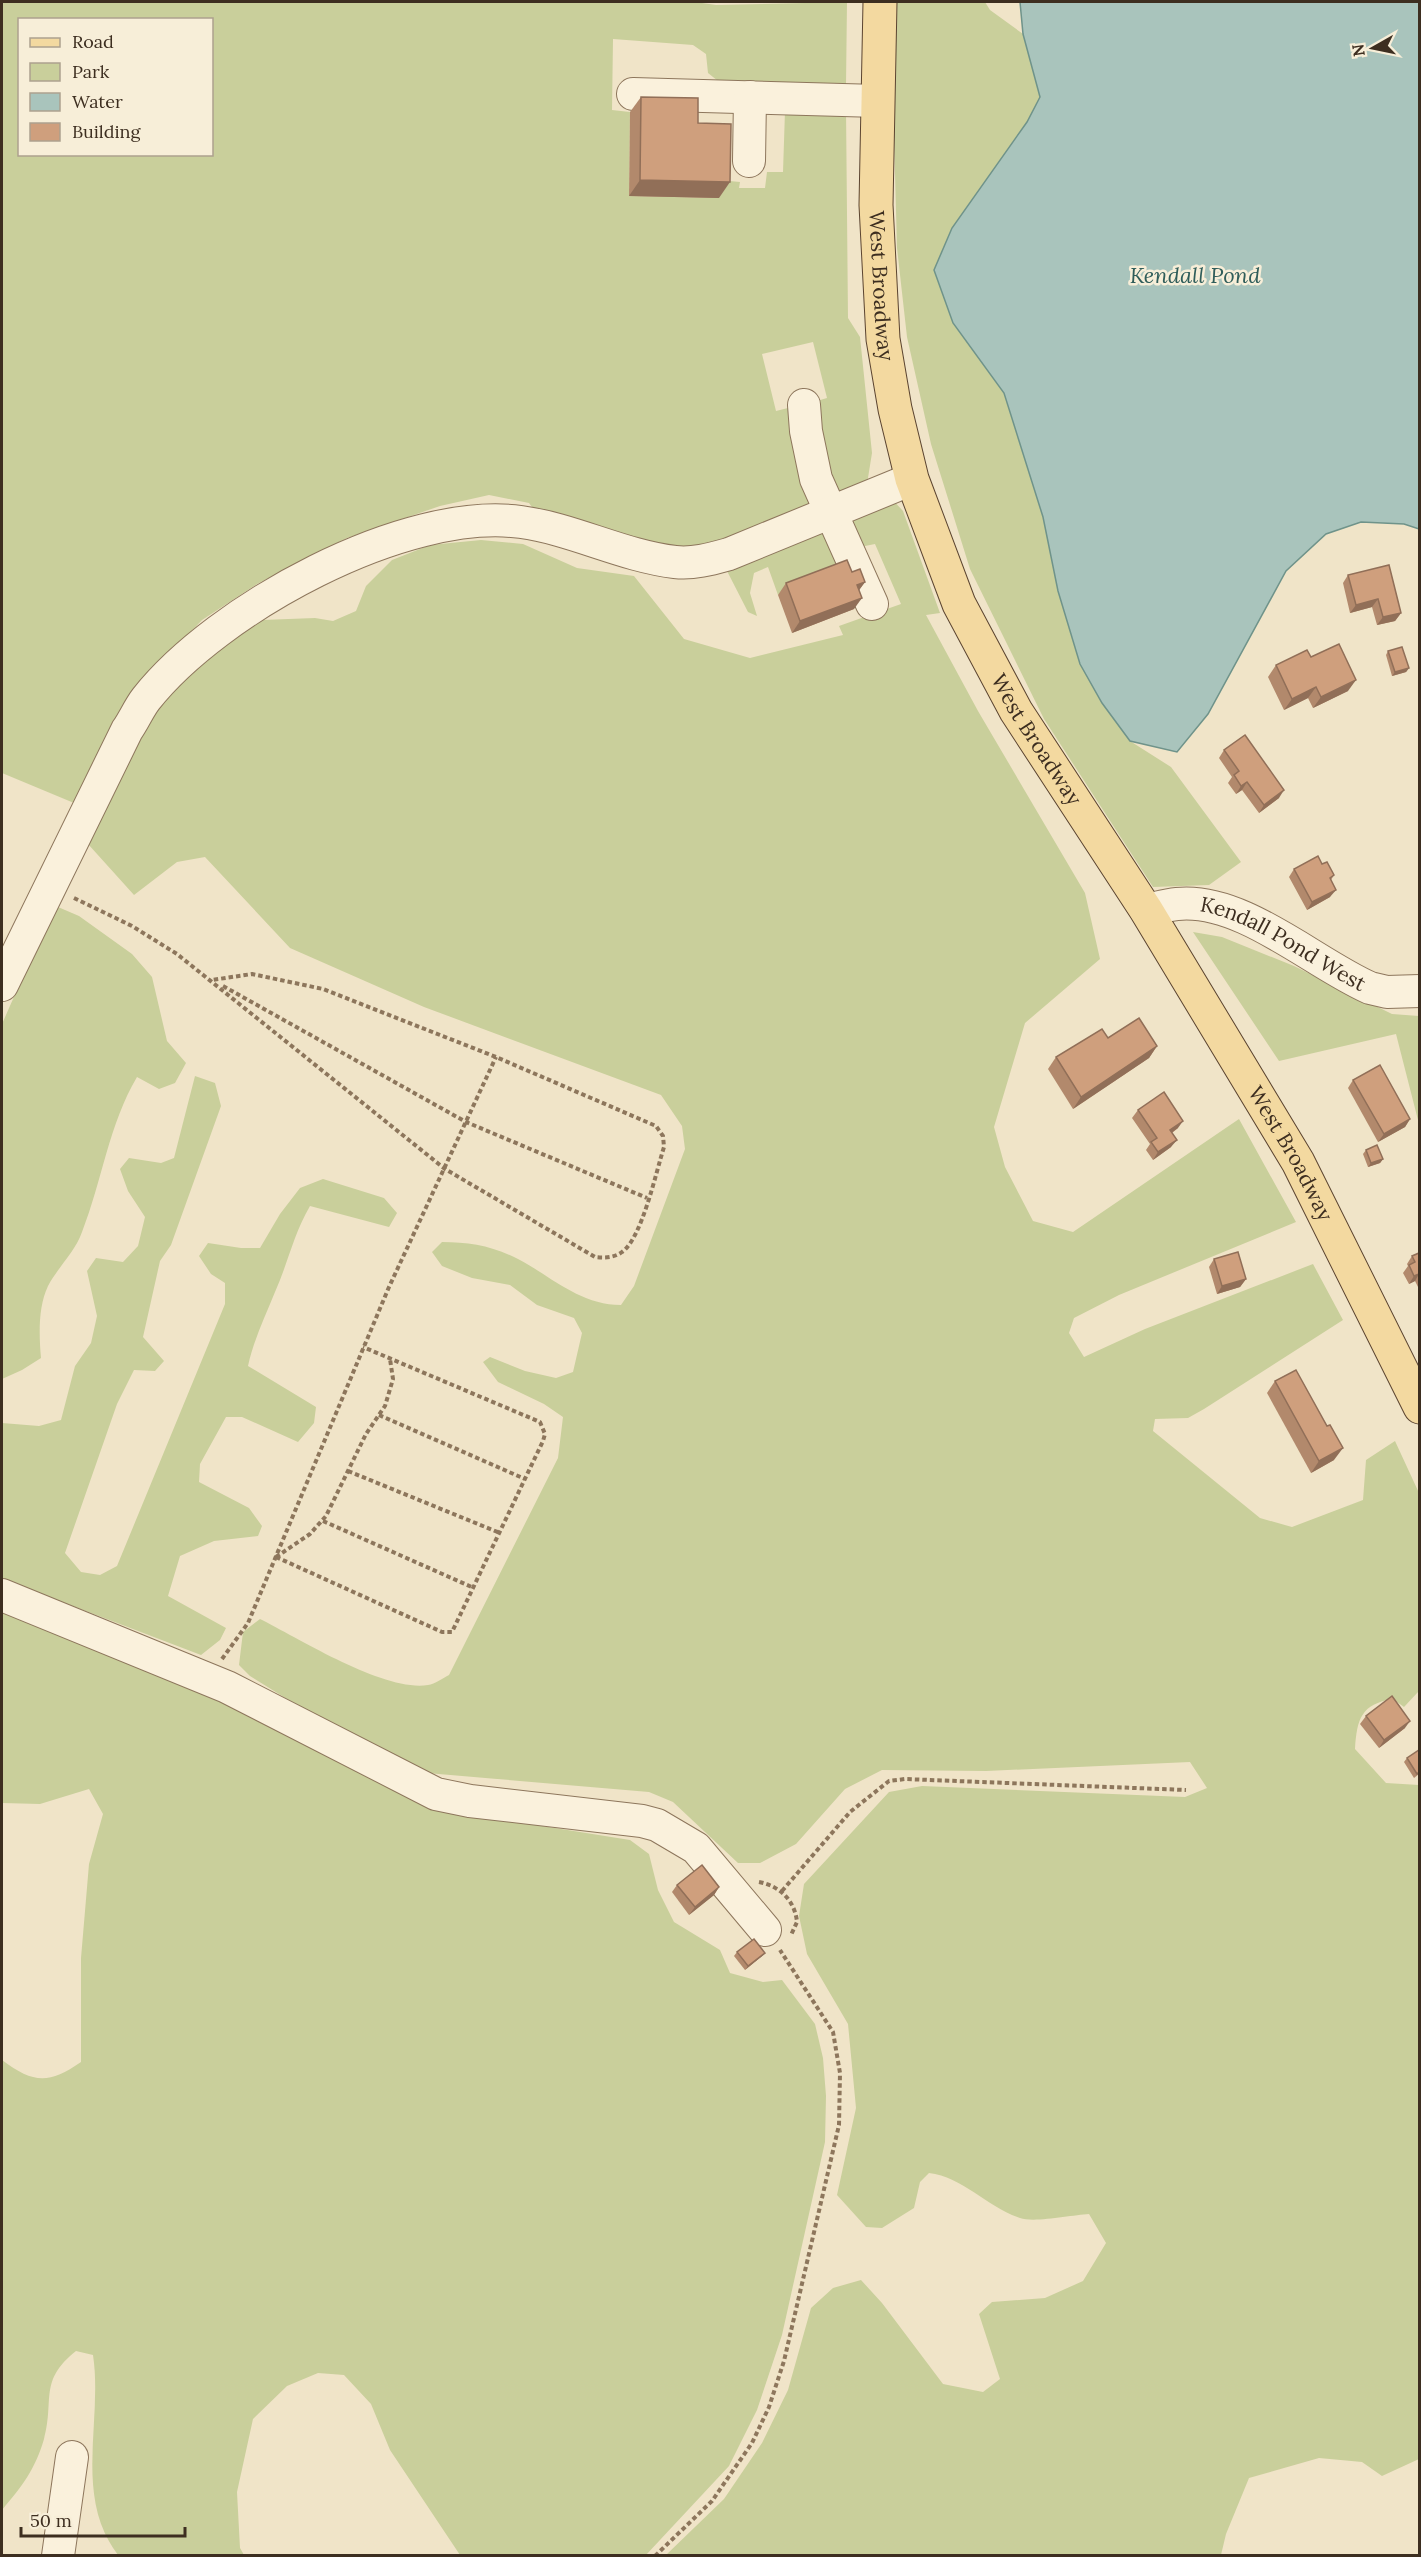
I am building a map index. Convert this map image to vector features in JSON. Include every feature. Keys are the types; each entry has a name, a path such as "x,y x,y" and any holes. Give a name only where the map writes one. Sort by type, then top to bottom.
{"main road":[{"name":"West Broadway","path":"880,2 876,205 883,339 895,409 912,479 959,604 1016,711 1146,910 1298,1162 1419,1407"}],"street":[{"path":"633,94 878,101"},
{"path":"749,161 750,97"},
{"path":"804,405 812,462 872,604"},
{"path":"2,985 128,730 146,699 198,647 268,597 353,555 400,535 462,520 488,519 523,522 675,562 701,561 729,554 912,479"},
{"name":"Kendall Pond West","path":"1146,910 1178,903 1199,905 1227,912 1273,932 1362,985 1386,992 1419,991"},
{"path":"2,1595 208,1679 436,1794 470,1801 642,1821 671,1832 696,1848 765,1930"},
{"path":"58,2556 72,2457"}],"path":[{"path":"49,887 132,926 212,980 466,1122 647,1198"},
{"path":"252,974 323,989 496,1057 656,1126 661,1131 664,1147 635,1235 627,1248 612,1257 595,1257 445,1169 212,980 252,974"},
{"path":"208,1679 248,1623 389,1287 496,1057"},
{"path":"276,1557 442,1632 452,1632 545,1434 540,1422 363,1347"},
{"path":"276,1557 310,1534 323,1521 366,1434 379,1416 390,1394 393,1379 390,1358"},
{"path":"379,1416 525,1479"},
{"path":"348,1471 500,1533"},
{"path":"323,1521 474,1588"},
{"path":"782,1891 850,1812 889,1781 904,1779 1186,1790"},
{"path":"655,2556 712,2501 752,2443 769,2408 783,2361 839,2125 840,2073 832,2032 807,1990 765,1930"}],"green space":[{"path":"2,2 695,2 716,5 847,2 846,85 718,81 708,73 706,54 693,45 613,39 612,110 630,112 629,196 719,198 719,180 740,182 739,188 765,188 767,172 783,172 785,111 846,109 848,318 860,337 872,453 867,484 838,499 810,403 827,398 813,342 762,354 776,411 800,405 810,499 808,508 694,551 544,523 529,503 489,495 440,506 347,538 257,584 202,620 151,674 74,803 2,773"},
{"path":"894,2 985,2 990,10 1023,34 1041,96 1027,122 953,323 1004,393 1043,517 1058,591 1080,664 1102,703 1130,741 1171,767 1241,862 1209,885 1153,887 1044,719 970,569 931,444 907,337 897,248 892,60"},
{"path":"890,497 903,511 940,613 926,615 978,711 1085,893 1100,959 1025,1023 994,1127 1005,1167 1033,1221 1073,1232 1239,1119 1296,1222 1119,1295 1074,1318 1069,1333 1084,1357 1145,1329 1313,1264 1343,1320 1188,1418 1155,1419 1153,1431 1260,1518 1292,1527 1363,1500 1366,1460 1395,1441 1419,1493 1419,1691 1404,1707 1393,1699 1382,1701 1367,1709 1359,1721 1355,1749 1386,1783 1419,1785 1419,2459 1382,2476 1362,2462 1319,2458 1249,2478 1226,2534 1221,2555 666,2555 724,2499 762,2443 788,2390 811,2308 833,2288 861,2280 882,2303 943,2384 983,2392 1000,2379 979,2314 992,2302 1045,2298 1083,2281 1106,2243 1089,2214 1044,2219 1020,2218 953,2180 929,2173 920,2182 914,2208 882,2228 866,2227 837,2195 856,2108 848,2024 807,1954 799,1916 804,1884 889,1792 922,1786 1185,1797 1207,1788 1190,1762 986,1771 882,1770 845,1789 796,1844 760,1863 738,1863 673,1802 649,1792 427,1773 332,1727 250,1676 239,1665 243,1632 260,1619 342,1662 389,1680 410,1685 428,1685 449,1675 558,1458 563,1417 544,1404 498,1382 483,1362 490,1357 525,1371 556,1378 573,1372 582,1333 574,1318 537,1305 510,1285 472,1278 442,1266 432,1252 442,1242 490,1248 518,1259 579,1295 606,1304 621,1305 634,1286 685,1149 682,1126 661,1095 424,1007 290,948 205,857 177,862 134,895 88,844 128,753 157,707 195,665 262,620 315,618 333,621 356,611 366,586 392,560 430,545 481,540 523,544 577,568 634,576 684,639 750,658 843,635 839,626 901,604 875,544 860,547 846,524"},
{"path":"826,523 852,581 839,572 778,595 768,567 754,573 750,593 757,616 748,612 727,571"},
{"path":"58,907 79,916 132,954 152,977 167,1041 186,1063 175,1083 159,1089 137,1077 119,1114 79,1239 52,1279 45,1294 40,1321 41,1358 2,1379 2,1024 50,915"},
{"path":"1193,932 1222,937 1294,966 1392,1014 1419,1016 1419,1124 1396,1034 1279,1061"},
{"path":"195,1076 215,1083 221,1106 171,1245 160,1261 143,1337 164,1361 155,1371 134,1370 117,1404 65,1553 81,1572 100,1575 117,1566 225,1304 225,1283 211,1274 199,1256 208,1243 241,1248 260,1248 280,1214 300,1188 323,1179 384,1198 397,1213 389,1227 310,1206 300,1227 248,1366 316,1407 314,1423 298,1442 242,1417 226,1417 200,1464 199,1482 249,1508 262,1526 258,1536 214,1541 180,1556 168,1596 226,1628 220,1640 201,1655 2,1579 2,1423 39,1426 61,1420 75,1366 91,1343 97,1316 87,1271 96,1258 123,1262 138,1246 145,1217 128,1191 120,1169 129,1158 161,1163 174,1158"},
{"path":"2,1608 205,1691 460,1813 630,1840 649,1854 658,1890 674,1922 720,1950 730,1973 763,1982 782,1980 815,2024 823,2058 826,2096 825,2142 782,2335 757,2410 729,2466 646,2555 460,2555 390,2450 371,2404 344,2375 318,2373 287,2386 253,2419 237,2492 240,2548 244,2555 118,2555 104,2532 93,2483 95,2380 93,2355 76,2351 64,2362 52,2382 44,2439 32,2469 2,2510 2,2060 23,2073 41,2078 59,2075 81,2062 81,1958 89,1864 103,1814 89,1789 40,1804 2,1803"}],"water":[{"name":"Kendall Pond","path":"1020,2 1419,2 1419,529 1404,524 1361,522 1326,534 1286,571 1208,714 1177,752 1130,741 1102,703 1080,664 1058,591 1043,517 1004,393 953,323 934,270 952,228 1027,122 1040,97 1023,34"}],"building":[{"path":"641,97 698,98 698,123 731,124 730,182 640,180"},
{"path":"847,560 852,572 860,569 865,582 857,585 862,598 800,621 786,583"},
{"path":"1389,565 1401,613 1383,617 1378,599 1356,605 1348,575"},
{"path":"1339,644 1356,680 1321,697 1316,687 1292,699 1276,665 1307,650 1311,657"},
{"path":"1402,647 1409,668 1395,672 1388,651"},
{"path":"1245,735 1284,790 1264,805 1247,782 1241,786 1234,775 1239,771 1224,750"},
{"path":"1318,856 1322,864 1327,862 1334,875 1330,878 1336,890 1312,902 1294,869"},
{"path":"1139,1018 1157,1046 1081,1097 1056,1057 1102,1029 1108,1038"},
{"path":"1380,1065 1410,1119 1384,1134 1353,1080"},
{"path":"1164,1092 1183,1121 1170,1130 1177,1140 1158,1152 1151,1142 1157,1138 1138,1110"},
{"path":"1377,1145 1383,1159 1371,1163 1366,1150"},
{"path":"1238,1252 1246,1279 1222,1286 1214,1259"},
{"path":"1419,1253 1419,1274 1414,1276 1409,1265 1415,1262 1412,1256"},
{"path":"1296,1370 1327,1426 1330,1425 1343,1448 1319,1461 1275,1381"},
{"path":"1392,1696 1410,1721 1384,1740 1366,1716"},
{"path":"1419,1750 1419,1772 1417,1774 1407,1758"},
{"path":"702,1865 719,1887 695,1907 677,1885"},
{"path":"754,1939 765,1953 748,1966 737,1952"}]}
